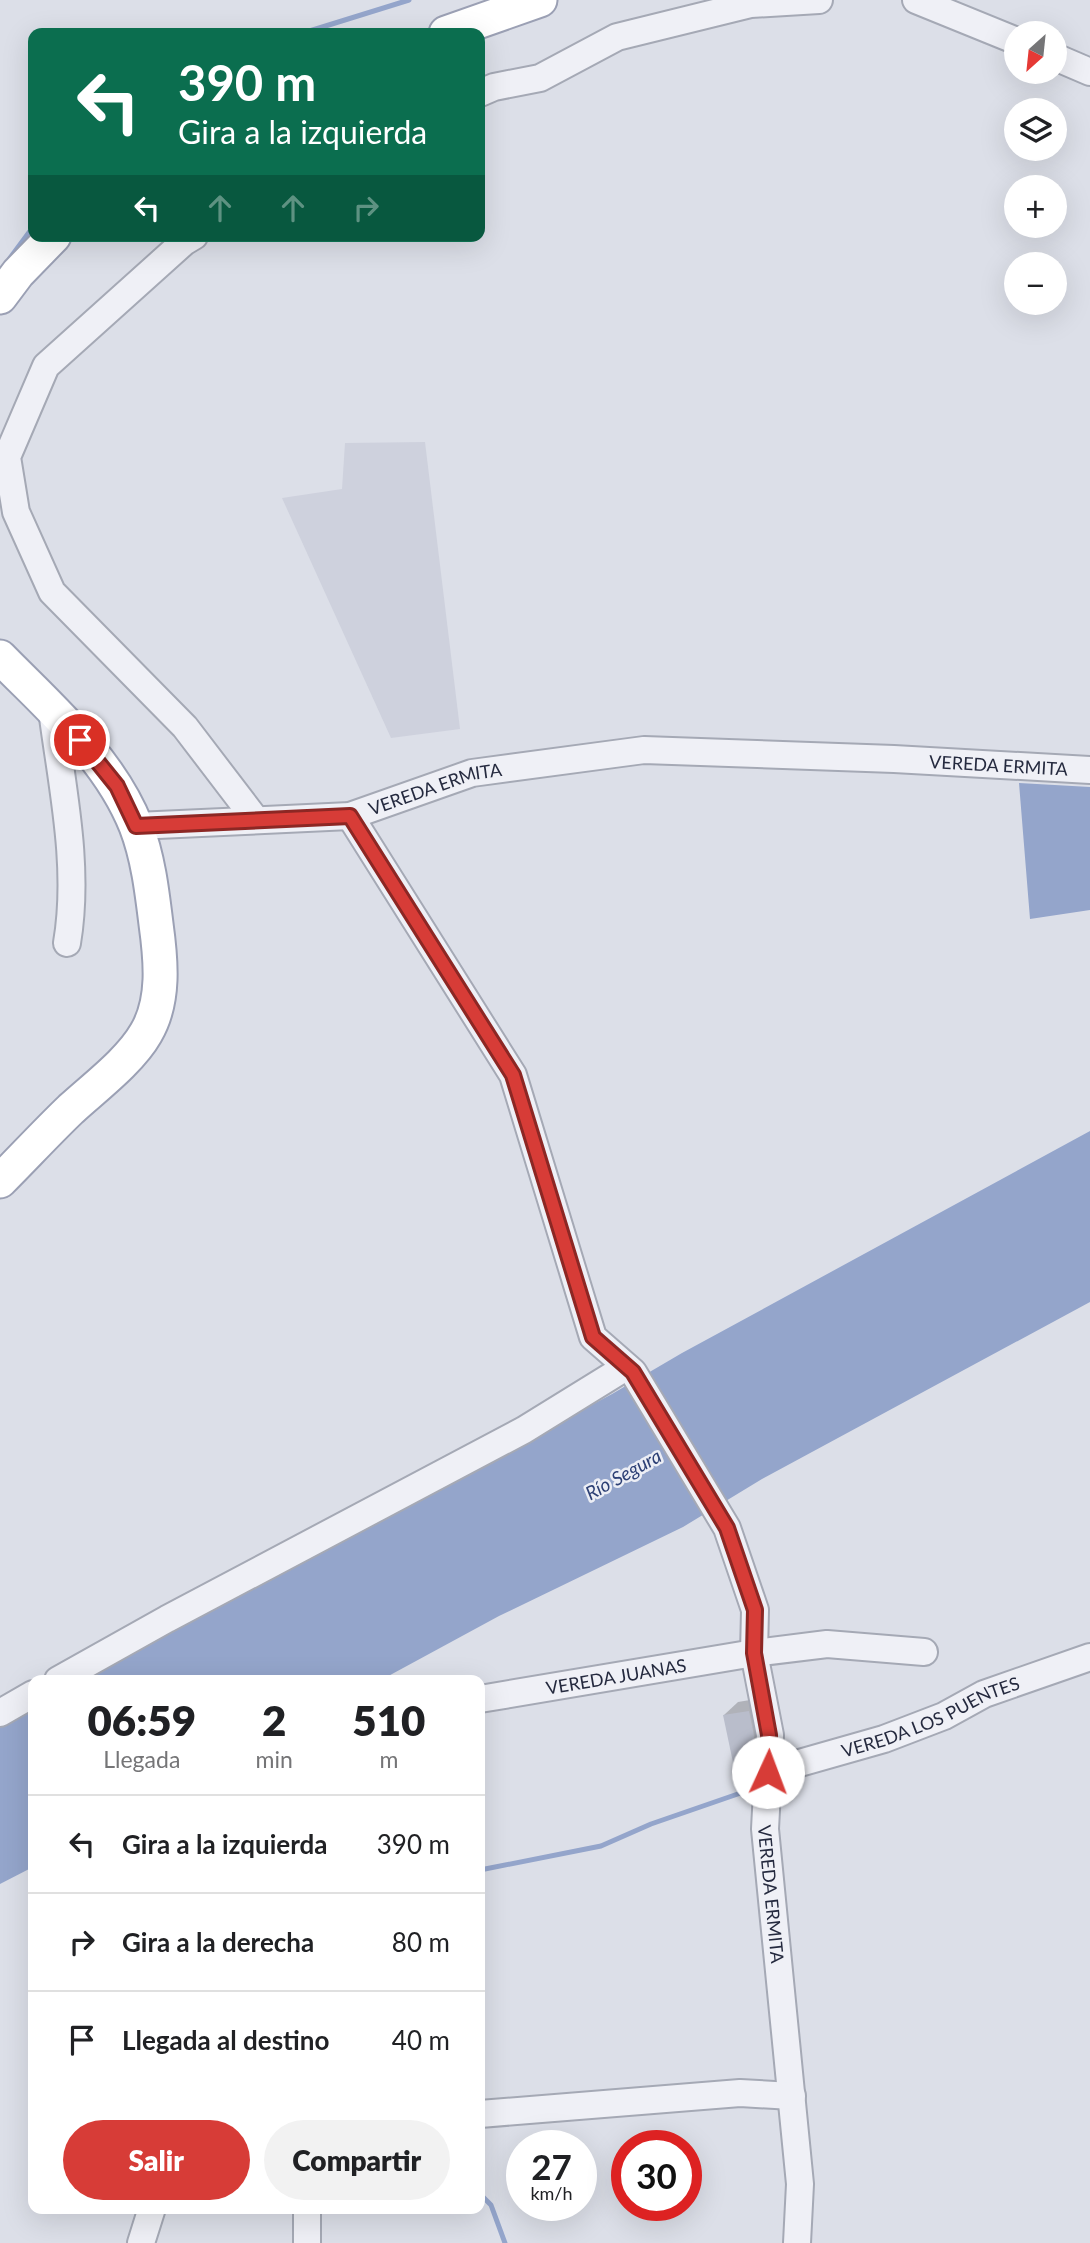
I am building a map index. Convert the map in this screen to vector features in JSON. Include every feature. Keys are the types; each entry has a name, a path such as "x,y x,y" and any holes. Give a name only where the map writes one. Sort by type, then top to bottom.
{"main road":[{"path":"460,28 540,0"},
{"path":"0,297 18,273 48,242"},
{"path":"0,657 94,755 117,786 136,826 148,866 158,938 160,990 156,1012 145,1035 121,1063 0,1181"}],"street":[{"path":"485,91 540,78 617,37 751,4 819,0"},
{"path":"916,0 1004,36"},
{"path":"1068,63 1090,72"},
{"path":"184,242 46,366 7,457 16,512 52,592 185,727 256,820"},
{"path":"52,710 72,873 72,912 67,943"},
{"name":"VEREDA ERMITA","path":"797,2243 800,2184 765,1829 769,1735 754,1653 755,1610 727,1528 630,1369 593,1337 513,1075 350,816 472,774 645,750 1090,770"},
{"path":"136,826 350,816"},
{"path":"67,1675 179,1612 524,1430 630,1369"},
{"path":"754,1653 827,1644 924,1652"},
{"name":"VEREDA JUANAS","path":"485,1698 754,1653"},
{"name":"VEREDA LOS PUENTES","path":"768,1772 884,1740 944,1716 984,1694 1090,1657"},
{"path":"0,1713 28,1697"},
{"path":"485,2114 740,2093 792,2096"},
{"path":"141,2243 150,2214"},
{"path":"307,2214 307,2243"}],"shaded area":[{"path":"425,442 460,729 391,738 282,498 342,489 345,443"}],"water":[{"path":"1019,783 1090,787 1090,910 1030,919"},
{"name":"Río Segura","path":"1090,1131 1090,1302 762,1479 683,1527 499,1616 390,1675 87,1675 612,1394 682,1353"},
{"path":"28,1706 28,1870 0,1884 0,1721"}],"building":[{"path":"749,1711 754,1736 752,1781 738,1786 723,1715"}],"waterway":[{"path":"319,28 409,0"},
{"path":"10,258 28,234"},
{"path":"485,1869 601,1846 651,1824 758,1787"},
{"path":"485,2199 491,2205 505,2243"}],"route":[{"path":"80,740 117,786 136,826 350,816 513,1075 593,1337 633,1372 727,1528 755,1610 754,1653 769,1735 768,1772"}]}
